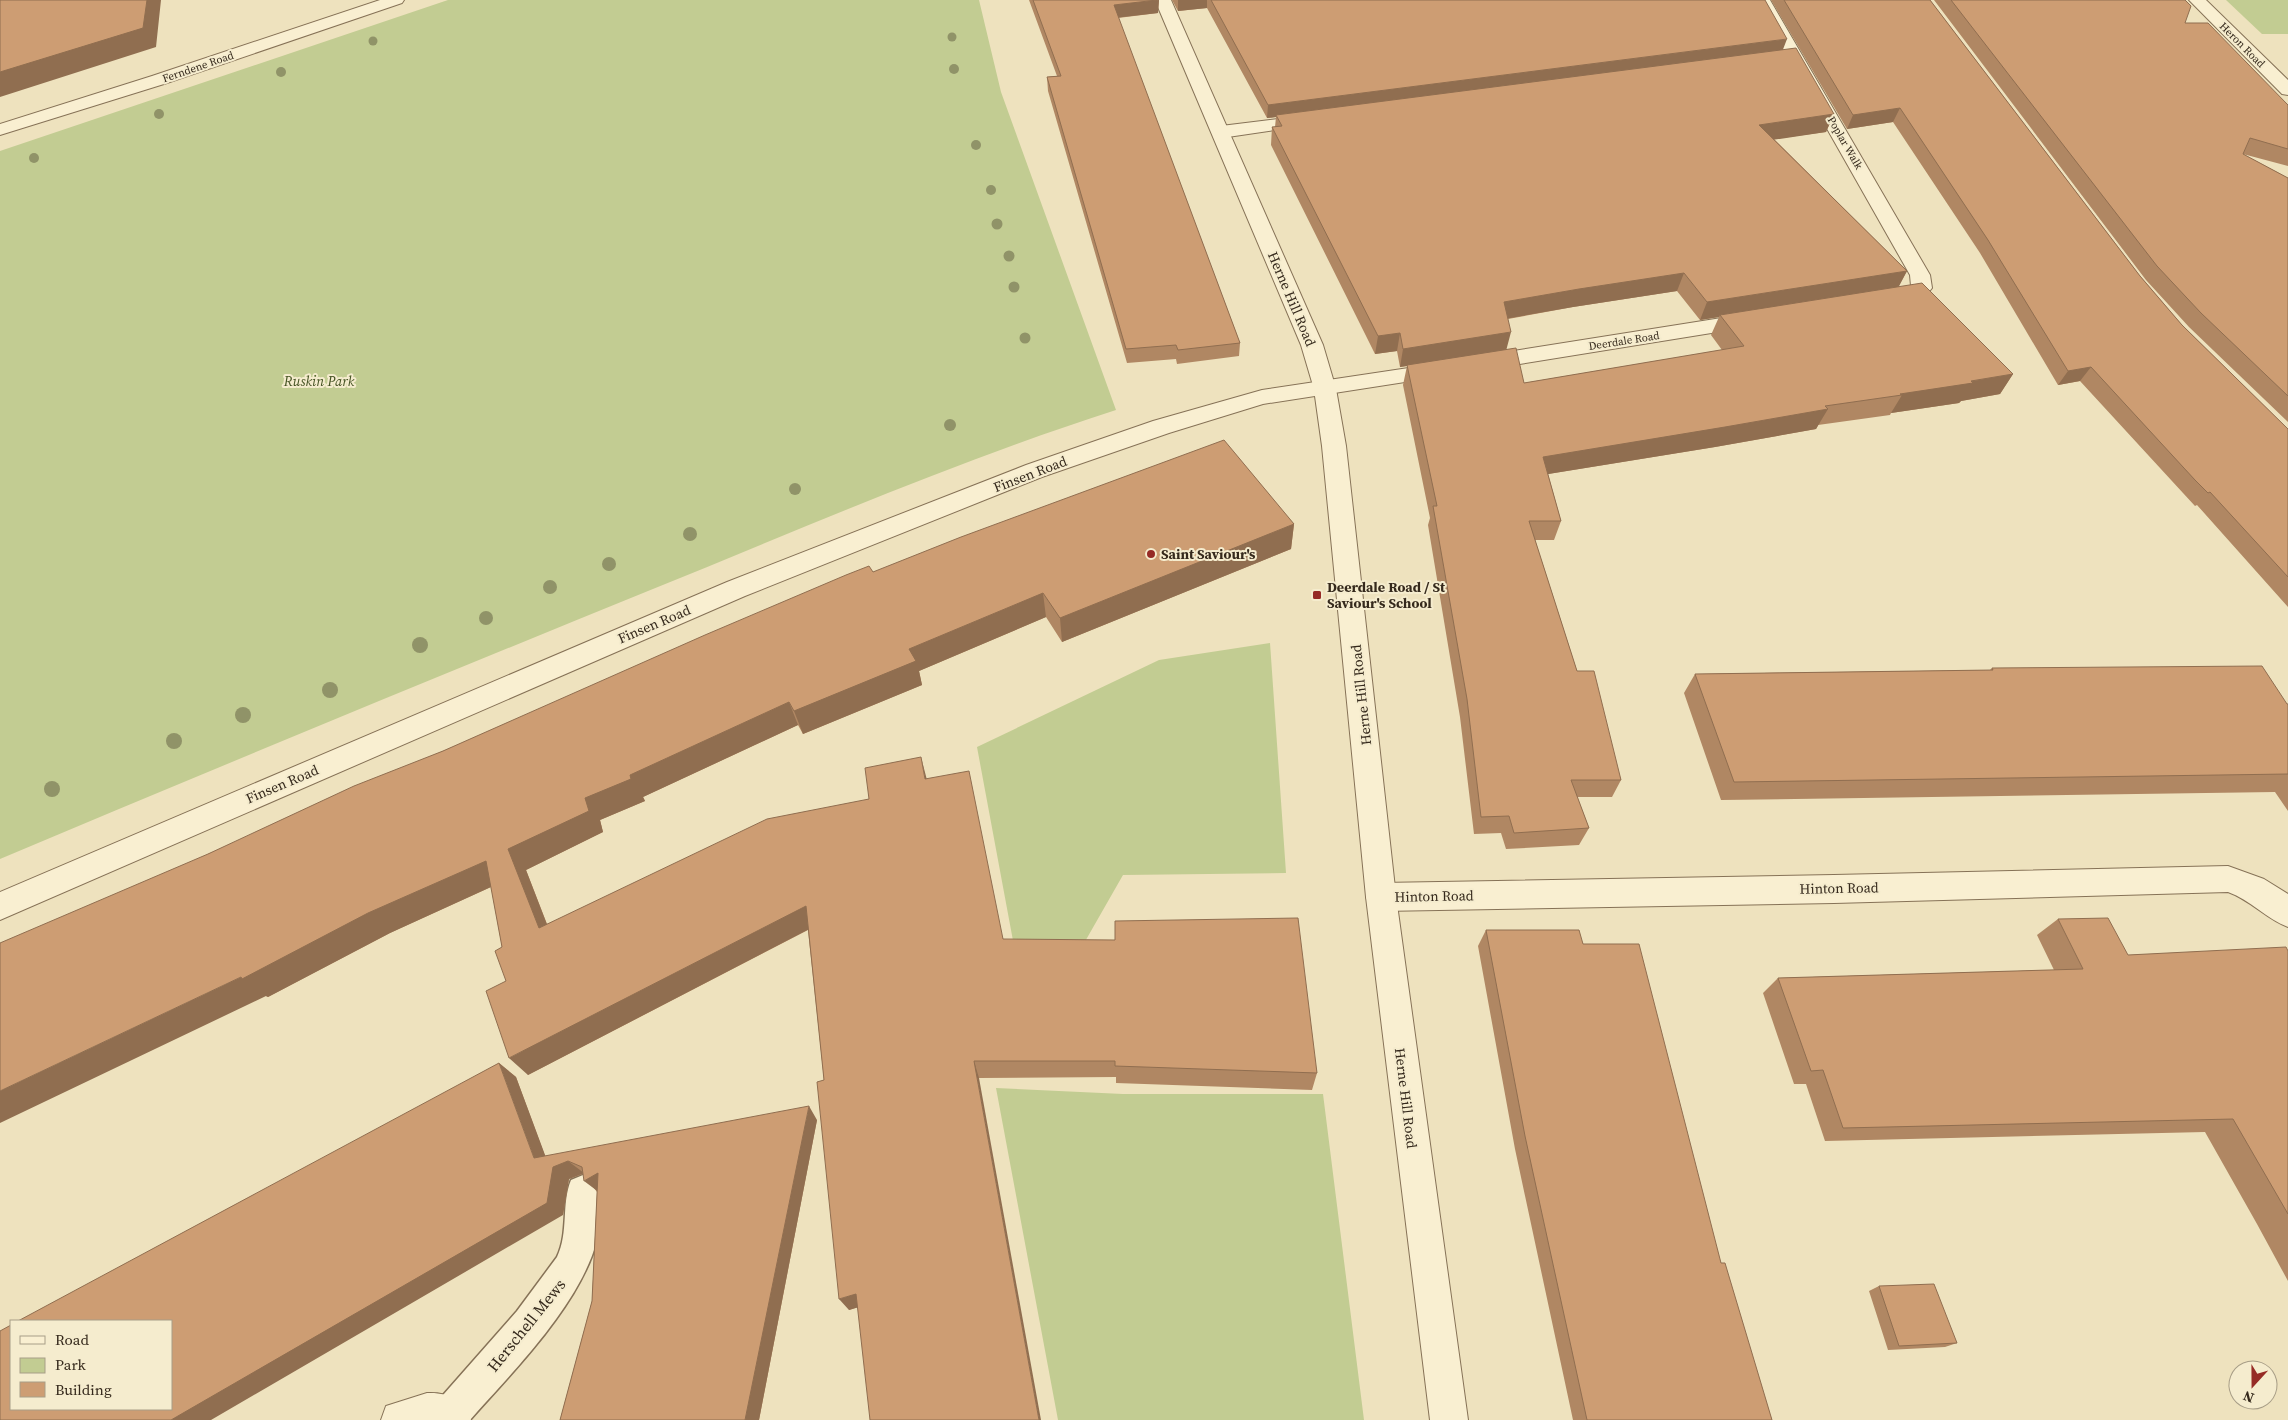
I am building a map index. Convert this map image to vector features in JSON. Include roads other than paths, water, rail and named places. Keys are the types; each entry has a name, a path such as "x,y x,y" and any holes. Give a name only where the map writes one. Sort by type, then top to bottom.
{"street":[{"name":"Ferndene Road","path":"0,130 158,80 396,0"},
{"name":"Herne Hill Road","path":"1163,0 1312,345 1325,389 1344,530 1381,897 1449,1420"},
{"name":"Poplar Walk","path":"1762,0 1788,59 1920,275 1922,288 1912,294 1872,301"},
{"name":"Heron Road","path":"2197,0 2288,90"},
{"path":"1221,132 1329,118"},
{"name":"Deerdale Road","path":"1325,389 1774,316"},
{"name":"Finsen Road","path":"0,906 727,593 1034,472 1161,427 1262,397 1325,389"},
{"name":"Hinton Road","path":"1381,897 1834,889 2228,879 2247,885 2271,897 2288,913"},
{"path":"400,1420 427,1411 450,1418"}],"lane":[{"name":"Herschell Mews","path":"450,1418 530,1324 569,1270 578,1250 583,1219 583,1192"}],"place":[{"name":"Saint Saviour's","path":"1151,554"},
{"name":"Deerdale Road / St Saviour's School","path":"1317,595"}],"park label":[{"name":"Ruskin Park","path":"319,381"}]}
